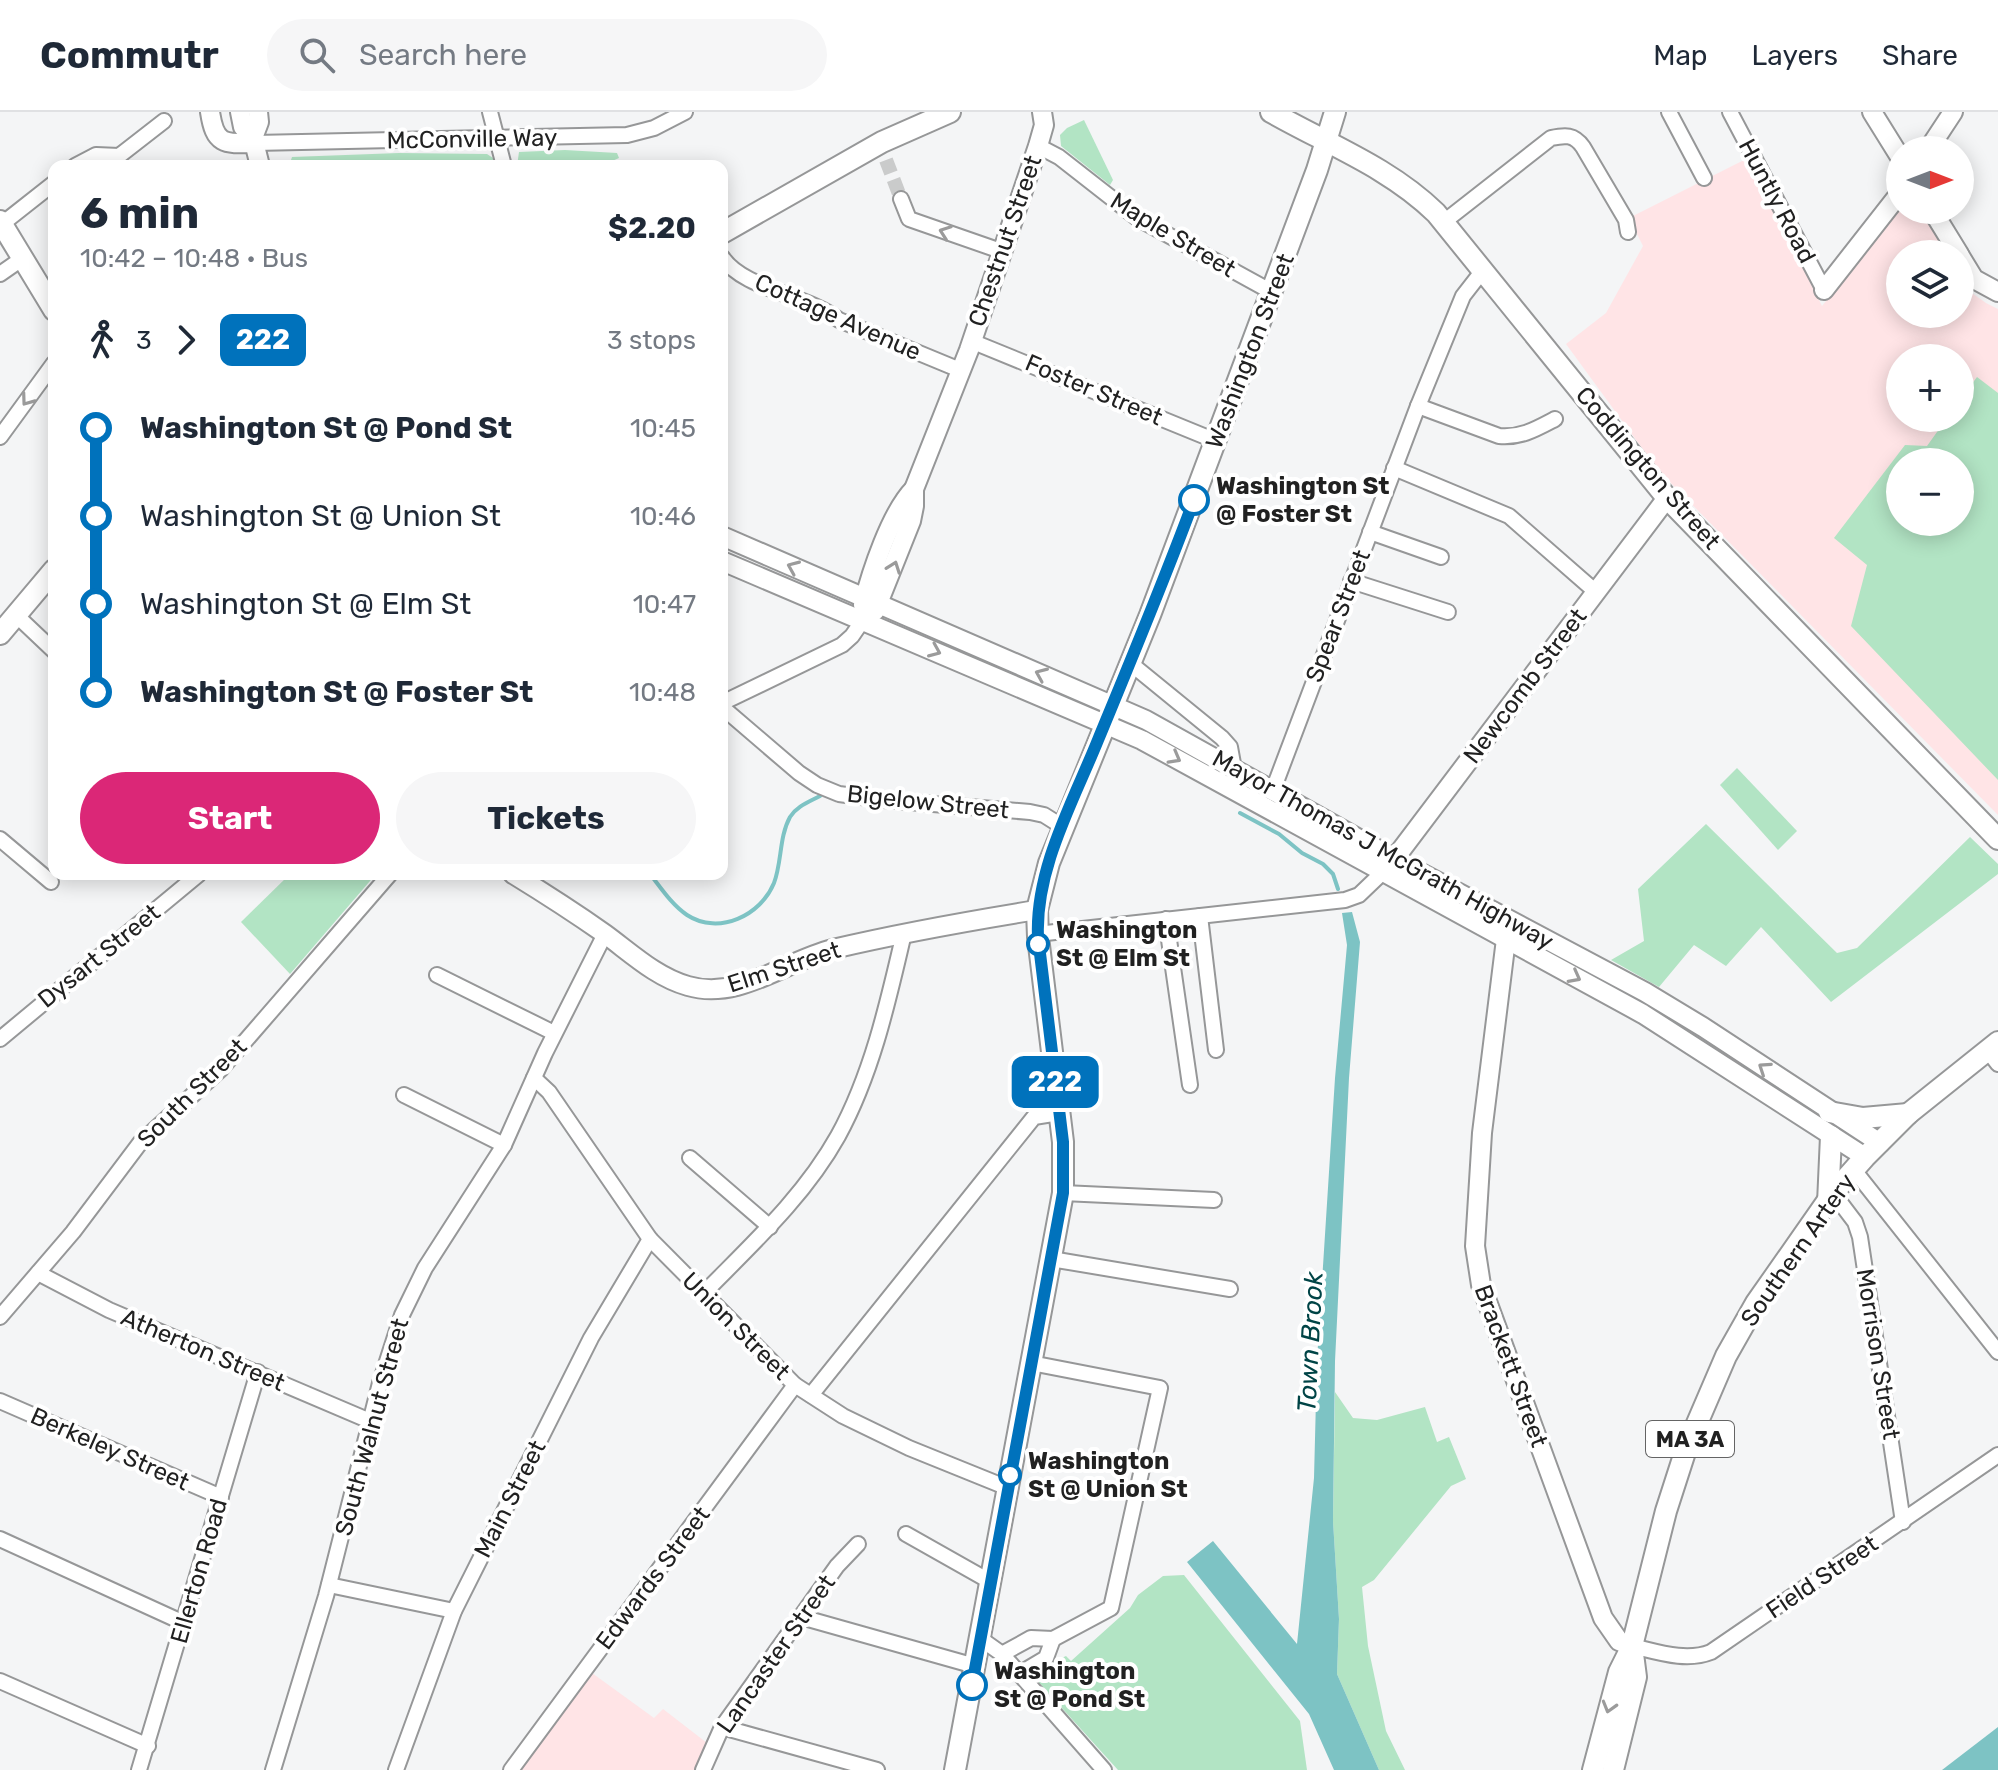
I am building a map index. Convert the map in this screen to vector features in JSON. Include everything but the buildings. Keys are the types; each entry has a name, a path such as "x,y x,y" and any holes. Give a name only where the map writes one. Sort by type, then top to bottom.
{"main road":[{"path":"728,230 883,152 950,112"},
{"name":"Coddington Street","path":"1271,112 1384,171 1445,221 1667,498 1998,839"},
{"name":"Washington Street","path":"955,1770 1063,1193 1063,1151 1037,934 1037,910 1042,887 1216,441 1335,112"},
{"path":"1,223 48,300"},
{"path":"0,634 48,577"},
{"name":"Southern Artery","path":"1593,1770 1619,1672 1632,1646 1666,1511 1701,1409 1726,1356 1756,1303 1830,1198 1908,1114 1994,1050"},
{"path":"1829,1112 1863,1118 1908,1114"},
{"path":"1830,1198 1831,1136"},
{"name":"Southern Artery","path":"1613,1770 1636,1677 1632,1646"}],"street":[{"path":"210,112 214,134 221,141 231,144 254,140"},
{"path":"240,112 243,127 254,140 259,160"},
{"path":"254,140 259,122 258,112"},
{"path":"490,112 502,160"},
{"name":"McConville Way","path":"254,140 627,135 654,128 685,112"},
{"name":"Chestnut Street","path":"863,620 872,600 895,515 902,501 914,489 971,341 1038,146 1044,125 1042,112"},
{"path":"1669,112 1704,178"},
{"name":"Huntly Road","path":"1730,112 1824,290"},
{"path":"1872,112 1887,136"},
{"path":"1937,136 1953,112"},
{"path":"123,160 164,121"},
{"path":"1445,221 1551,138 1569,135 1583,147 1626,220 1628,232"},
{"name":"Maple Street","path":"1038,146 1059,157 1137,218 1272,292"},
{"path":"83,160 96,155 118,160"},
{"path":"1,223 48,188"},
{"path":"901,199 909,219 1001,251"},
{"path":"1824,290 1886,211"},
{"path":"0,274 23,258"},
{"name":"Cottage Avenue","path":"728,263 739,274 960,370"},
{"name":"Spear Street","path":"1273,790 1418,406 1463,296 1484,269"},
{"path":"1974,279 1998,292"},
{"name":"Foster Street","path":"971,341 1216,441"},
{"path":"0,437 48,371"},
{"path":"1418,406 1499,436 1526,434 1555,419"},
{"path":"1394,468 1509,516 1596,592"},
{"name":"Newcomb Street","path":"1389,866 1667,498"},
{"path":"1370,532 1441,557"},
{"name":"Mayor Thomas J McGrath Highway","path":"728,539 872,600 1109,714 1234,769 1273,790 1389,866"},
{"name":"Mayor Thomas J McGrath Highway","path":"728,564 863,620 1109,714 1507,930 1684,1016 1829,1112 1866,1157"},
{"path":"1351,581 1448,612"},
{"path":"16,615 48,645"},
{"path":"728,702 835,649 852,636 863,620"},
{"path":"1130,663 1222,738 1230,747 1234,769"},
{"name":"Bigelow Street","path":"728,710 799,773 839,794 1030,812 1044,815 1063,827"},
{"path":"0,839 48,879"},
{"path":"1037,934 1345,900 1359,895 1389,866"},
{"name":"Dysart Street","path":"0,1039 192,880"},
{"name":"South Street","path":"0,1317 73,1232 140,1143 221,1069 385,880"},
{"name":"Elm Street","path":"522,880 670,979 704,989 738,986 812,955 904,933 1037,910"},
{"path":"1200,916 1216,1050"},
{"path":"1166,919 1190,1085"},
{"name":"Mayor Thomas J McGrath Highway","path":"1507,930 1686,1040 1866,1157"},
{"name":"Brackett Street","path":"1507,930 1482,1133 1476,1266 1603,1618 1619,1641 1632,1646"},
{"path":"703,1294 770,1227 800,1191 838,1136 887,1010 904,933"},
{"name":"South Walnut Street","path":"273,1770 329,1585 393,1338 412,1291 504,1145 554,1033 605,934"},
{"path":"437,975 554,1033"},
{"name":"Union Street","path":"534,1078 549,1092 650,1239 795,1385 843,1416 909,1448 1008,1488"},
{"path":"404,1095 504,1145"},
{"path":"811,1395 1034,1117 1059,1113"},
{"path":"1866,1157 1998,1352"},
{"path":"690,1158 770,1227"},
{"path":"1063,1193 1214,1200"},
{"name":"Morrison Street","path":"1830,1198 1855,1222 1860,1237 1903,1522"},
{"name":"Main Street","path":"396,1770 454,1611 591,1338 650,1239"},
{"path":"1051,1259 1230,1289"},
{"name":"Atherton Street","path":"38,1273 109,1310 370,1421"},
{"path":"1002,1654 1031,1638 1053,1639 1111,1608 1160,1388 1031,1363"},
{"name":"Ellerton Road","path":"139,1770 258,1372"},
{"name":"Edwards Street","path":"511,1770 795,1385"},
{"name":"Berkeley Street","path":"0,1401 221,1497"},
{"name":"Field Street","path":"1632,1646 1687,1657 1711,1652 1998,1455"},
{"path":"906,1534 991,1582"},
{"path":"0,1539 184,1623"},
{"name":"Lancaster Street","path":"703,1770 722,1727 837,1566 858,1544"},
{"path":"329,1585 454,1611"},
{"path":"801,1617 975,1666"},
{"path":"981,1639 1002,1654 1104,1770"},
{"path":"1019,1674 1046,1658 1053,1639"},
{"path":"0,1681 148,1746"},
{"path":"722,1727 877,1770"}],"shaded area":[{"path":"1748,158 1822,306 1888,224 1929,224 1938,240 1886,240 1886,328 1974,328 1974,295 1998,309 1998,815 1658,470 1566,344 1606,313 1643,246 1629,218"},
{"path":"592,1673 654,1718 663,1709 707,1743 695,1770 519,1770"}],"green space":[{"path":"1084,120 1113,180 1110,185 1061,146 1060,135"},
{"path":"565,150 617,153 619,158 518,160 519,152"},
{"path":"487,154 494,160 291,160 292,157"},
{"path":"1977,377 1998,393 1998,780 1851,626 1867,565 1834,538 1886,470 1886,536 1974,536 1974,448 1903,448 1905,445 1927,446 1937,432 1974,432 1974,381"},
{"path":"1737,768 1797,831 1778,850 1720,785"},
{"path":"1706,824 1837,953 1857,948 1970,837 1998,864 1998,874 1831,1002 1761,927 1726,966 1694,945 1659,987 1611,960 1644,941 1638,889"},
{"path":"284,880 371,880 290,974 241,922"},
{"path":"1335,1392 1353,1418 1377,1420 1425,1407 1437,1442 1449,1437 1466,1479 1451,1486 1374,1580 1362,1587 1368,1646 1386,1731 1405,1770 1379,1770 1337,1674 1339,1619 1333,1521"},
{"path":"1184,1575 1300,1721 1307,1770 1118,1770 1032,1675 1037,1669 1066,1656 1071,1661 1130,1608 1138,1595 1163,1576"}],"water":[{"path":"1352,912 1360,942 1349,1078 1335,1361 1333,1521 1339,1619 1337,1674 1379,1770 1334,1770 1309,1714 1187,1562 1213,1541 1297,1644 1314,1478 1317,1360 1347,945 1342,913"},
{"path":"1998,1727 1998,1770 1942,1770"}],"waterway":[{"name":"Town Brook","path":"655,880 687,915 699,921 725,923 738,919 759,904 774,883 790,817 800,807 820,796"},
{"name":"Town Brook","path":"1240,813 1279,834 1302,853 1323,864 1333,874 1338,889"}],"tunnel":[{"path":"886,160 901,199"}],"bus line":[{"name":"222","path":"972,1685 1063,1193 1063,1142 1040,960 1037,910 1049,863 1194,500"}],"place":[{"name":"Washington St @ Foster St","path":"1194,500"},
{"name":"Washington St @ Elm St","path":"1038,944"},
{"name":"Washington St @ Union St","path":"1010,1475"},
{"name":"Washington St @ Pond St","path":"972,1685"}]}
